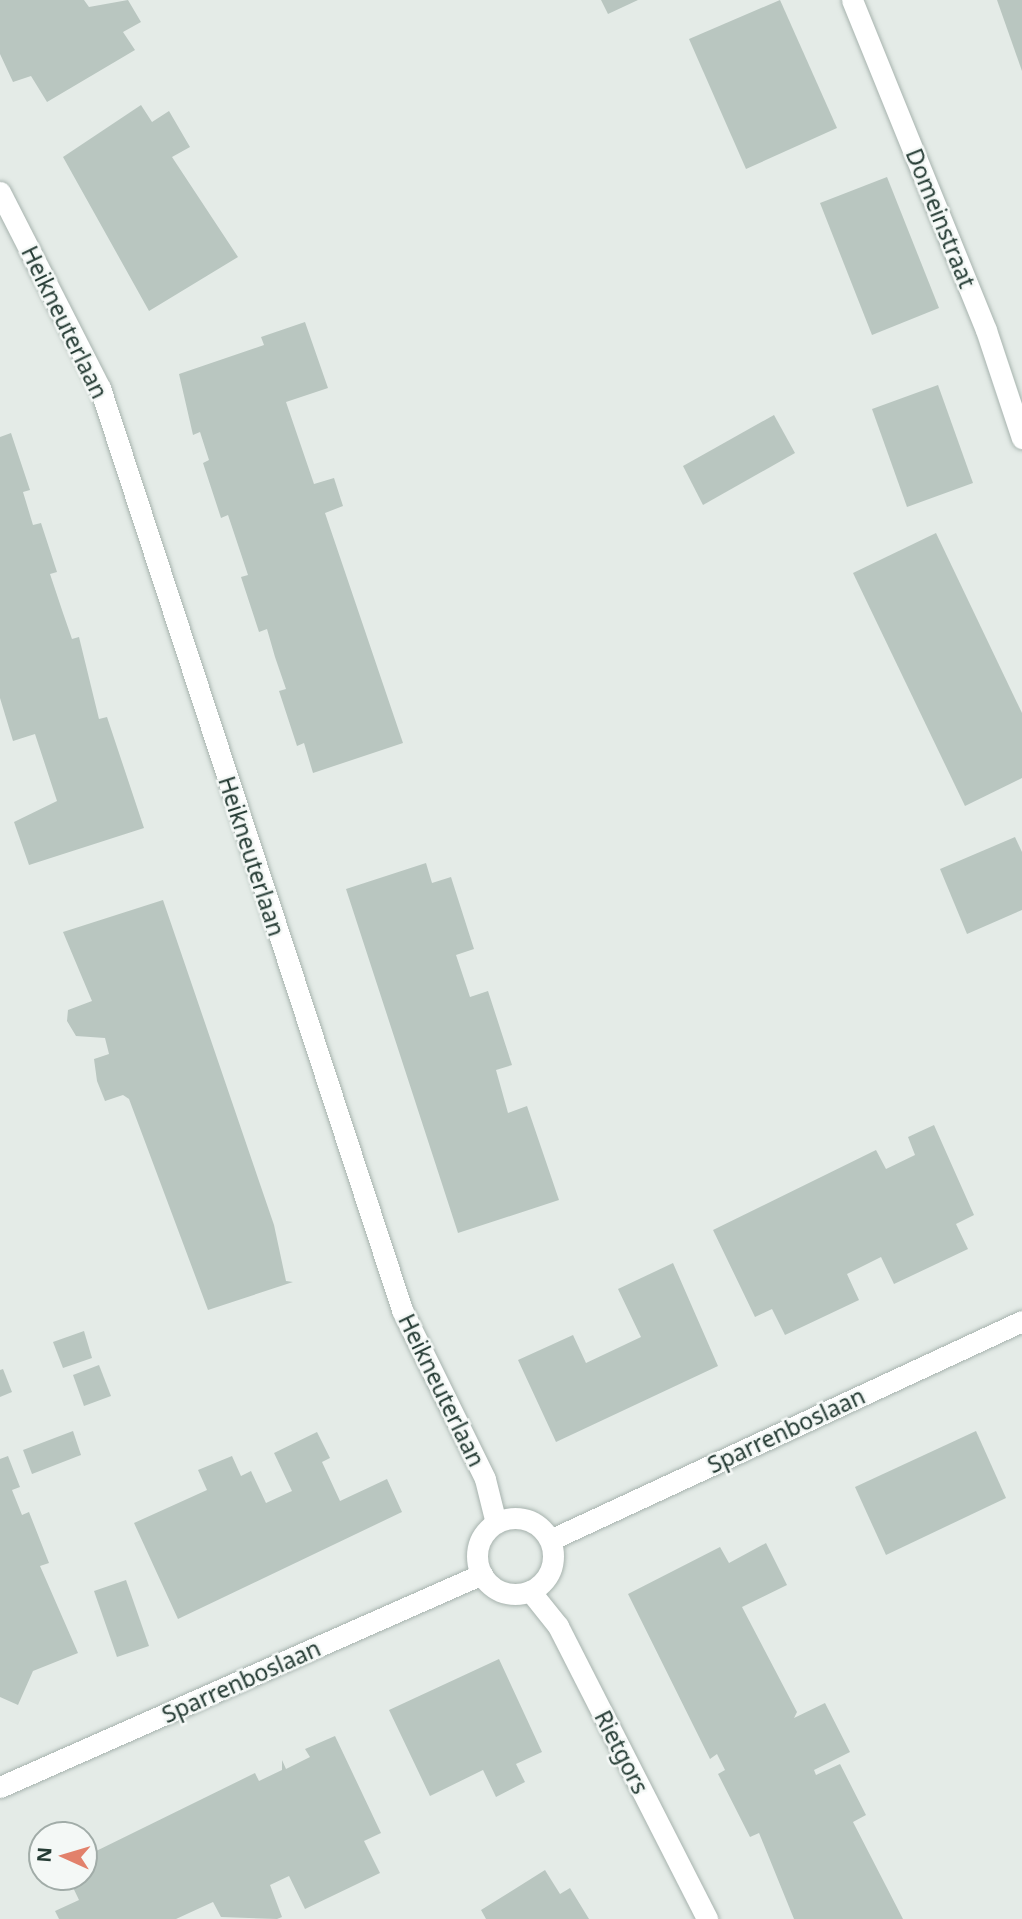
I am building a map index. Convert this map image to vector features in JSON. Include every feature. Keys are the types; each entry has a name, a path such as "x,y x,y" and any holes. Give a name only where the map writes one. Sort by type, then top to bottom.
{"street":[{"name":"Domeinstraat","path":"852,0 986,330 1022,438"},
{"name":"Heikneuterlaan","path":"0,192 100,388 402,1310 485,1479 496,1523"},
{"name":"Sparrenboslaan","path":"550,1540 1022,1321"},
{"path":"520,1518 550,1540 551,1571 530,1591 499,1590 482,1574 480,1543 496,1523 520,1518"},
{"name":"Sparrenboslaan","path":"0,1787 482,1574"},
{"name":"Rietgors","path":"530,1591 558,1626 707,1919"}],"building":[{"path":"0,0 84,0 89,7 128,0 141,22 123,32 135,50 47,102 31,76 13,82 0,54"},
{"path":"601,0 638,0 608,14"},
{"path":"780,0 837,128 746,169 689,39"},
{"path":"997,0 1022,0 1022,71"},
{"path":"141,105 152,122 169,111 190,147 172,157 238,257 149,311 63,157"},
{"path":"887,177 939,308 872,335 820,203"},
{"path":"305,322 328,388 286,402 314,484 334,478 343,506 325,513 403,743 313,773 304,743 297,746 279,691 286,689 267,629 259,632 241,577 248,575 228,515 221,518 203,463 209,460 200,432 193,435 179,374 264,345 261,337"},
{"path":"938,385 973,483 907,507 872,409"},
{"path":"774,415 795,453 703,505 683,466"},
{"path":"11,433 30,490 23,492 33,525 41,523 57,572 50,574 63,613 72,639 79,637 99,719 107,717 144,828 29,865 14,822 57,801 35,734 13,741 0,698 0,437"},
{"path":"936,533 1022,713 1022,778 965,806 853,573"},
{"path":"1015,837 1022,852 1022,910 967,934 940,869"},
{"path":"426,863 432,883 451,877 474,949 456,955 470,997 488,991 512,1065 496,1070 508,1113 527,1106 559,1200 458,1233 346,889"},
{"path":"163,900 274,1225 286,1281 293,1282 208,1310 129,1099 123,1095 105,1101 97,1081 94,1059 109,1054 105,1038 76,1036 67,1021 68,1010 92,1001 63,932"},
{"path":"934,1125 974,1215 956,1224 968,1249 894,1284 881,1257 847,1274 859,1300 785,1335 772,1309 755,1317 713,1230 876,1150 886,1169 915,1155 908,1137"},
{"path":"673,1263 718,1366 556,1442 518,1360 573,1335 586,1363 641,1337 618,1289"},
{"path":"84,1331 92,1358 63,1368 53,1342"},
{"path":"99,1365 111,1396 84,1406 73,1375"},
{"path":"3,1369 12,1392 0,1397 0,1370"},
{"path":"73,1431 81,1455 32,1474 23,1450"},
{"path":"976,1431 1006,1498 886,1555 855,1487"},
{"path":"317,1432 330,1458 322,1462 340,1501 387,1479 402,1512 178,1619 134,1523 207,1490 198,1470 232,1456 241,1476 251,1471 266,1503 292,1491 274,1453"},
{"path":"8,1456 20,1487 12,1490 22,1515 29,1512 49,1563 40,1566 78,1653 33,1671 18,1705 0,1697 0,1459"},
{"path":"766,1543 787,1585 742,1607 797,1712 794,1718 825,1703 850,1752 814,1770 816,1775 840,1764 866,1815 853,1822 903,1919 794,1919 759,1833 750,1837 718,1774 725,1770 717,1754 710,1759 628,1594 720,1547 729,1563"},
{"path":"126,1580 149,1646 117,1657 94,1591"},
{"path":"499,1659 542,1752 516,1764 525,1782 496,1797 483,1770 430,1796 389,1710"},
{"path":"335,1736 381,1833 364,1841 380,1873 305,1909 289,1876 270,1885 282,1917 277,1919 221,1917 213,1902 176,1919 59,1919 55,1911 79,1900 75,1891 98,1891 98,1850 255,1773 259,1781 282,1770 282,1760 286,1769 310,1757 305,1749"},
{"path":"545,1870 560,1894 570,1888 589,1919 486,1919 481,1910"}]}
